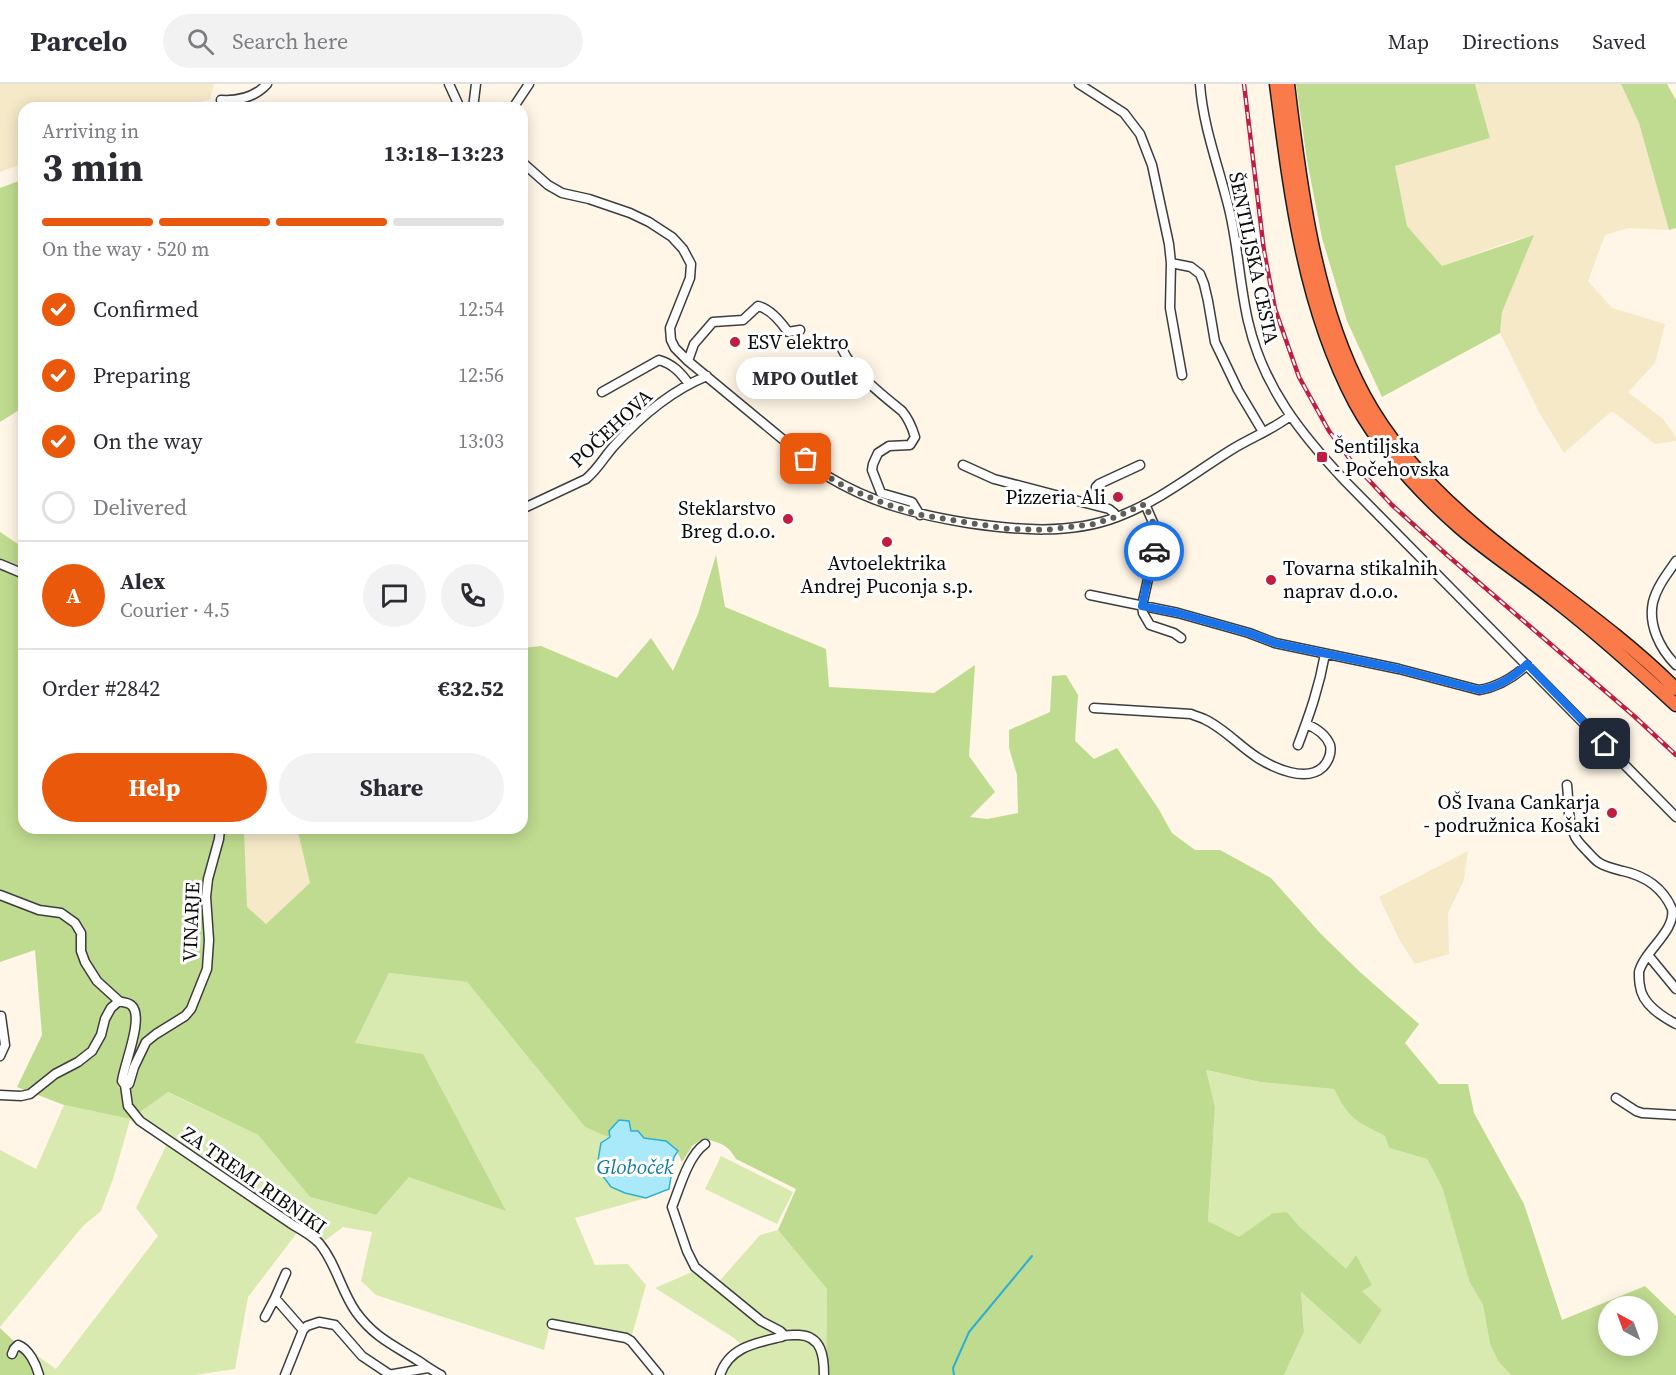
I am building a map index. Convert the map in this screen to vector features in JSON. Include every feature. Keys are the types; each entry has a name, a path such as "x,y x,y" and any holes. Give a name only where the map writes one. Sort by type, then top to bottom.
{"highway":[{"path":"1276,84 1304,265 1319,319 1336,362 1356,404 1372,430 1400,467 1460,528 1557,602 1624,657 1676,705"},
{"path":"1288,84 1305,202 1322,286 1347,361 1384,426 1428,482 1455,508 1629,646 1676,689"}],"street":[{"path":"221,100 247,97 267,84"},
{"path":"448,84 457,102"},
{"path":"474,102 476,84"},
{"path":"517,102 529,84"},
{"path":"1078,84 1124,113 1140,134 1152,165 1170,244 1170,308 1182,375"},
{"name":"ŠENTILJSKA CESTA","path":"1200,84 1206,126 1235,235 1247,319 1260,361 1278,399 1322,457 1676,817"},
{"path":"528,167 548,185 562,193 590,199 630,213 672,237 683,249 691,264 690,278 670,328 671,340 675,348 688,361 697,381 827,476 868,498 921,515 1008,529 1045,530 1094,524 1145,504 1232,449 1290,416"},
{"path":"1171,263 1191,267 1200,274 1208,301 1215,342 1238,390 1263,432"},
{"path":"688,361 694,344 713,322 743,320 759,306 770,312 788,332 800,330"},
{"path":"842,349 857,372 907,416 915,437 910,445 883,448 875,458 872,470 880,493 912,502 921,515"},
{"name":"POČEHOVA","path":"528,506 586,479 612,448 654,408 697,381 667,362 659,360 602,392"},
{"path":"963,465 994,479 1109,509 1116,517"},
{"path":"1095,505 1096,487 1099,484 1140,465"},
{"path":"1145,504 1158,534 1142,606 1143,613 1150,625 1174,633 1181,638"},
{"path":"1676,561 1653,601 1652,620 1656,636 1676,665"},
{"path":"0,564 18,572"},
{"path":"1090,595 1178,613 1249,633 1275,643 1399,669 1479,690 1501,682 1527,664"},
{"path":"1298,746 1313,707 1325,654"},
{"path":"1094,708 1191,714 1204,718 1258,758 1289,771 1308,774 1315,773 1324,766 1330,750 1324,736 1316,728 1306,724"},
{"path":"1567,785 1570,821 1578,842 1599,863 1644,878 1660,891 1673,912 1670,928 1648,955 1639,972 1641,993 1646,1002 1666,1019 1676,1024"},
{"name":"VINARJE","path":"125,1085 129,1084 146,1042 191,1009 207,969 206,897 208,879 219,834"},
{"path":"0,894 39,910 61,913 75,923 81,933 81,951 85,962 97,981 119,1001 129,1003 134,1007 135,1029 122,1081 125,1085"},
{"path":"1648,955 1676,989"},
{"path":"0,1095 30,1094 55,1074 78,1062 92,1051 101,1035 105,1019 111,1008 119,1001"},
{"path":"0,1056 5,1045 1,1016"},
{"name":"ZA TREMI RIBNIKI","path":"125,1085 128,1106 140,1121 314,1238 327,1254 355,1310 366,1325 390,1345 441,1375"},
{"path":"1616,1098 1642,1113 1676,1115"},
{"path":"705,1143 693,1156 672,1207 687,1251 695,1267 702,1274 761,1321 784,1335"},
{"path":"265,1317 286,1273"},
{"path":"276,1298 303,1330"},
{"path":"285,1375 303,1330 319,1322 335,1325 362,1356 389,1375 428,1368"},
{"path":"552,1324 626,1338 636,1346 659,1375"},
{"path":"720,1375 730,1358 743,1348 784,1335 805,1336 813,1339 822,1352 824,1375"},
{"path":"12,1354 18,1345 24,1347 36,1365 39,1375"}],"shaded area":[{"path":"0,84 214,84 210,99 200,102 18,102 18,165 0,172"},
{"path":"1475,84 1621,84 1639,123 1669,230 1628,228 1605,235 1588,281 1612,308 1665,324 1655,363 1628,392 1663,419 1676,437 1676,441 1655,444 1612,411 1564,453 1539,412 1500,333 1502,312 1534,235 1442,266 1407,226 1395,166 1490,138"},
{"path":"244,834 298,834 310,883 266,924 247,908"},
{"path":"1468,851 1464,880 1448,913 1449,954 1415,964 1400,941 1379,897"}],"green space":[{"path":"1296,84 1475,84 1490,138 1395,166 1407,226 1442,266 1534,235 1502,312 1500,333 1382,397 1347,321 1322,238 1307,160"},
{"path":"1621,84 1667,84 1676,100 1676,228 1669,230 1639,123"},
{"path":"18,181 18,411 0,422 0,188"},
{"path":"0,532 18,544 18,834 244,834 247,907 266,924 310,883 298,834 528,834 528,647 541,646 617,678 651,638 673,671 698,614 716,555 725,607 826,649 829,687 934,693 975,665 969,756 995,792 970,817 987,819 1018,813 1017,775 1009,748 1009,730 1050,712 1052,676 1066,675 1078,695 1075,741 1094,759 1117,748 1158,808 1172,833 1195,850 1220,850 1271,878 1320,933 1419,1024 1405,1043 1439,1084 1468,1084 1474,1113 1524,1204 1562,1320 1598,1305 1598,1356 1658,1356 1658,1299 1676,1316 1676,1375 1511,1375 1498,1361 1490,1344 1483,1305 1469,1281 1442,1187 1427,1159 1389,1148 1385,1136 1360,1123 1349,1114 1334,1089 1260,1082 1206,1070 1215,1107 1208,1221 1239,1237 1273,1213 1287,1212 1346,1269 1356,1255 1372,1285 1362,1291 1382,1310 1360,1345 1301,1292 1304,1332 1284,1375 826,1375 827,1289 778,1230 796,1189 736,1159 723,1145 704,1138 692,1146 682,1162 677,1152 662,1141 609,1136 585,1127 467,982 389,973 355,1043 423,1054 506,1211 409,1177 376,1215 310,1197 258,1135 168,1092 130,1119 64,1105 17,1087 42,1035 35,950 0,962"},
{"path":"389,973 467,982 585,1127 610,1137 625,1193 646,1198 575,1218 595,1265 628,1264 646,1285 632,1335 551,1321 544,1350 376,1295 361,1281 372,1232 343,1227 322,1243 303,1225 248,1297 235,1369 194,1375 36,1375 18,1345 21,1344 56,1369 158,1236 136,1208 167,1144 130,1120 101,1211 83,1226 0,1327 0,1150 36,1169 64,1105 130,1119 167,1092 258,1135 310,1197 376,1215 409,1177 355,1043"},
{"path":"1205,1070 1260,1082 1334,1089 1349,1114 1360,1123 1385,1136 1389,1148 1427,1159 1442,1187 1469,1281 1483,1305 1490,1344 1498,1361 1511,1375 1284,1375 1304,1332 1301,1292 1360,1345 1382,1310 1362,1291 1356,1255 1346,1270 1287,1212 1273,1213 1239,1238 1208,1221 1215,1107"},
{"path":"721,1156 793,1192 777,1224 705,1189"},
{"path":"778,1230 827,1289 826,1375 723,1375 728,1365 745,1348 734,1338 655,1288 692,1272 715,1286 760,1235"},
{"path":"1645,1286 1655,1296 1621,1296"},
{"path":"0,1328 18,1345 36,1375 0,1375"}],"water":[{"name":"Globoček","path":"619,1120 629,1121 631,1131 638,1131 644,1138 666,1141 678,1151 674,1157 669,1189 646,1198 611,1187 602,1175 604,1170 598,1160 601,1143 610,1137 609,1131"}],"waterway":[{"path":"954,1375 953,1368 969,1332 1032,1256"}],"railway":[{"path":"1244,84 1264,251 1275,309 1299,377 1329,431 1352,462 1392,505 1676,755"}],"way so far":[{"path":"806,459 827,476 868,498 921,515 1008,529 1045,530 1094,524 1145,504 1158,534 1154,551"}],"place":[{"name":"ESV elektro","path":"735,342"},
{"name":"Šentiljska - Počehovska","path":"1322,457"},
{"name":"MPO Outlet","path":"806,459"},
{"name":"Pizzeria Ali","path":"1118,497"},
{"name":"Steklarstvo Breg d.o.o.","path":"788,519"},
{"name":"Avtoelektrika Andrej Puconja s.p.","path":"887,542"},
{"name":"Tovarna stikalnih naprav d.o.o.","path":"1271,580"},
{"name":"OŠ Ivana Cankarja - podružnica Košaki","path":"1612,813"}],"route":[{"path":"1154,551 1142,606 1178,613 1249,633 1275,643 1399,669 1479,690 1501,682 1527,664 1605,744"}]}
